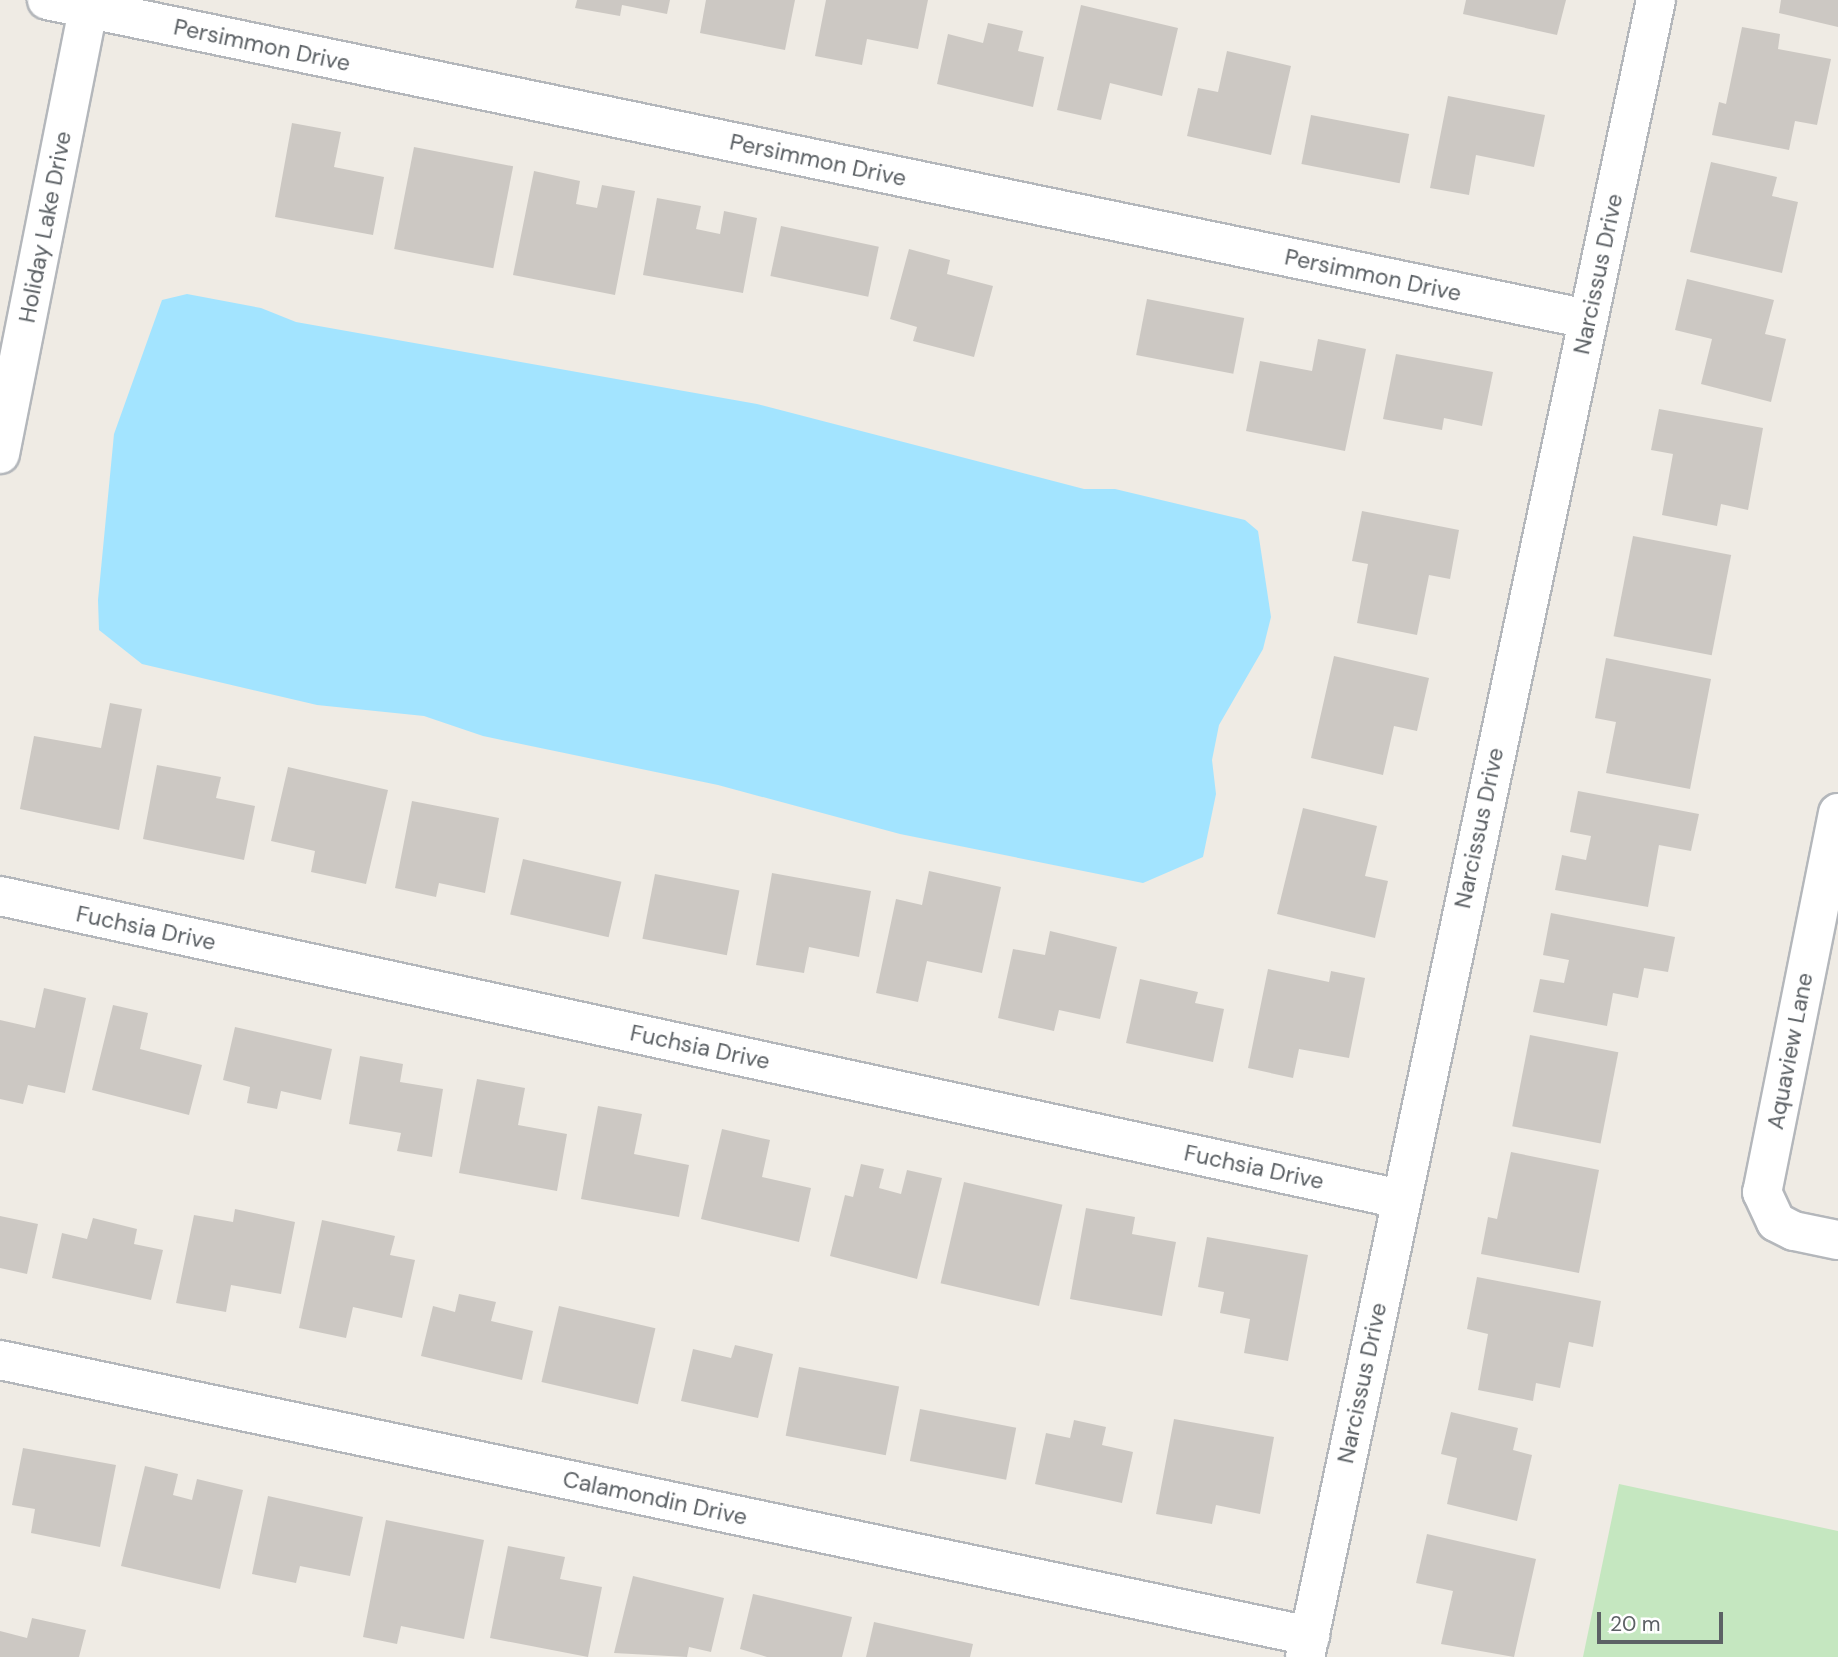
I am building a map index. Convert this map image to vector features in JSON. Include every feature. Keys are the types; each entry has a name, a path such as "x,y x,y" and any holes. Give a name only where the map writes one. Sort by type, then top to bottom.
{"street":[{"name":"Persimmon Drive","path":"47,0 89,5 1588,319"},
{"name":"Narcissus Drive","path":"1308,1646 1400,1199 1656,0"},
{"name":"Holiday Lake Drive","path":"0,454 89,5"},
{"name":"Aquaview Lane","path":"1838,813 1762,1192 1776,1222 1794,1231 1838,1240"},
{"name":"Fuchsia Drive","path":"0,896 1400,1199"},
{"name":"Calamondin Drive","path":"0,1360 1308,1646"}],"green space":[{"path":"1619,1484 1838,1531 1838,1657 1583,1657"}],"water":[{"path":"187,294 261,308 296,322 757,404 1084,489 1115,489 1245,520 1258,531 1271,617 1263,649 1219,725 1212,760 1216,794 1203,857 1143,883 900,834 718,785 483,736 424,716 317,705 142,664 99,630 98,600 114,434 162,300"}],"building":[{"path":"577,0 670,0 667,14 622,5 620,16 575,8"},
{"path":"706,0 795,0 785,50 700,33"},
{"path":"826,0 928,0 918,49 867,39 862,65 815,56"},
{"path":"1466,0 1566,0 1557,35 1463,14"},
{"path":"1781,0 1838,0 1838,27 1779,13"},
{"path":"1081,5 1178,28 1162,96 1110,83 1101,120 1057,110"},
{"path":"988,23 1023,31 1018,51 1044,57 1033,107 937,84 948,34 983,43"},
{"path":"1742,27 1780,34 1778,49 1831,59 1817,125 1795,121 1789,150 1712,135 1719,102 1726,104"},
{"path":"1227,51 1291,66 1271,155 1187,136 1198,88 1218,92"},
{"path":"1448,96 1545,115 1534,167 1476,155 1469,195 1430,188"},
{"path":"1311,115 1409,134 1400,183 1301,164"},
{"path":"292,123 341,132 334,167 384,177 373,235 275,217"},
{"path":"414,147 513,166 493,268 394,249"},
{"path":"1711,162 1777,177 1772,196 1798,202 1782,273 1690,252"},
{"path":"534,171 580,181 576,204 597,208 602,185 635,191 615,295 513,275"},
{"path":"657,198 701,206 696,229 720,234 724,211 757,218 743,293 643,275"},
{"path":"781,226 879,247 868,297 770,276"},
{"path":"909,249 950,260 947,274 993,286 974,357 913,341 917,327 890,319"},
{"path":"1687,279 1774,300 1765,334 1786,339 1771,402 1701,384 1712,339 1675,330"},
{"path":"1147,299 1244,318 1233,374 1136,355"},
{"path":"1318,339 1366,349 1345,451 1246,431 1260,361 1312,371"},
{"path":"1396,354 1493,372 1482,426 1444,418 1442,430 1383,419"},
{"path":"1659,409 1763,428 1748,510 1721,504 1717,526 1662,515 1673,454 1651,450"},
{"path":"1362,511 1459,530 1450,579 1429,575 1417,635 1357,623 1368,564 1352,561"},
{"path":"1633,536 1731,555 1712,655 1614,636"},
{"path":"1334,656 1429,678 1417,731 1394,726 1383,775 1311,758"},
{"path":"1606,658 1711,679 1690,789 1606,773 1616,722 1595,718"},
{"path":"110,703 142,709 119,830 20,809 34,736 101,748"},
{"path":"157,765 221,777 216,798 255,806 244,860 143,839"},
{"path":"288,767 388,790 366,884 311,872 315,851 271,841"},
{"path":"1578,791 1699,814 1691,851 1659,845 1648,907 1555,890 1562,855 1586,860 1591,836 1570,832"},
{"path":"412,801 499,818 485,893 439,883 436,897 395,888"},
{"path":"1303,808 1377,826 1365,876 1388,881 1375,938 1277,914"},
{"path":"523,859 621,882 609,937 510,915"},
{"path":"929,871 1001,887 982,973 927,961 918,1002 876,993 896,899 922,905"},
{"path":"772,873 871,891 859,957 809,947 804,973 756,965"},
{"path":"655,874 739,890 727,955 642,939"},
{"path":"1551,913 1675,937 1668,972 1644,968 1638,998 1613,993 1607,1026 1533,1012 1540,979 1564,983 1569,960 1543,955"},
{"path":"1050,931 1117,947 1100,1019 1059,1010 1054,1031 998,1018 1013,949 1045,955"},
{"path":"1268,969 1329,982 1331,971 1365,978 1349,1058 1299,1049 1293,1078 1248,1068"},
{"path":"1140,979 1198,992 1195,1003 1224,1009 1213,1062 1126,1043"},
{"path":"44,988 86,998 65,1093 28,1085 23,1104 0,1099 0,1020 35,1028"},
{"path":"113,1005 148,1013 140,1049 202,1065 189,1115 92,1090"},
{"path":"235,1027 332,1049 321,1100 281,1091 277,1109 247,1103 250,1087 223,1080"},
{"path":"1530,1035 1618,1052 1601,1143 1512,1126"},
{"path":"360,1056 403,1064 400,1082 443,1089 432,1157 397,1151 401,1133 349,1124"},
{"path":"477,1079 525,1088 518,1125 567,1134 557,1191 459,1173"},
{"path":"598,1106 642,1114 634,1154 689,1165 679,1217 581,1199"},
{"path":"722,1129 770,1140 762,1177 811,1188 799,1242 701,1219"},
{"path":"1511,1152 1599,1170 1579,1273 1481,1254 1488,1217 1497,1219"},
{"path":"861,1164 884,1169 879,1188 901,1194 907,1170 942,1178 917,1279 830,1256 845,1195 853,1197"},
{"path":"964,1182 1062,1205 1039,1306 941,1283"},
{"path":"1086,1208 1135,1217 1132,1234 1176,1242 1162,1316 1070,1299"},
{"path":"235,1209 295,1222 281,1294 231,1285 226,1312 176,1303 194,1215 233,1222"},
{"path":"0,1216 38,1224 27,1274 0,1268"},
{"path":"93,1218 137,1229 134,1244 163,1250 151,1300 52,1278 62,1233 87,1239"},
{"path":"322,1220 395,1236 390,1255 415,1260 402,1318 353,1307 346,1338 299,1328"},
{"path":"1207,1237 1308,1255 1288,1361 1244,1353 1250,1319 1220,1313 1224,1292 1198,1287"},
{"path":"1477,1277 1601,1301 1593,1347 1569,1342 1560,1388 1536,1383 1533,1401 1478,1390 1488,1334 1467,1329"},
{"path":"459,1294 496,1302 491,1321 533,1331 522,1380 421,1356 433,1306 455,1312"},
{"path":"559,1306 655,1328 638,1404 541,1382"},
{"path":"735,1345 773,1354 758,1418 681,1401 693,1349 731,1358"},
{"path":"799,1367 899,1386 886,1455 786,1436"},
{"path":"920,1409 1016,1428 1006,1480 910,1461"},
{"path":"1451,1412 1518,1428 1513,1450 1532,1455 1517,1521 1447,1504 1457,1458 1441,1454"},
{"path":"1174,1419 1274,1437 1260,1514 1216,1505 1212,1524 1156,1514"},
{"path":"1074,1420 1106,1427 1102,1445 1133,1452 1122,1503 1035,1484 1046,1433 1070,1438"},
{"path":"23,1448 116,1465 100,1547 31,1533 35,1509 12,1505"},
{"path":"145,1466 178,1474 173,1495 192,1500 197,1479 243,1490 220,1589 121,1566"},
{"path":"268,1496 363,1517 350,1576 300,1566 296,1583 252,1574"},
{"path":"386,1520 484,1540 464,1639 401,1626 397,1644 363,1637"},
{"path":"1427,1534 1536,1559 1514,1657 1441,1644 1453,1591 1416,1583"},
{"path":"508,1546 565,1557 560,1579 602,1587 588,1657 490,1638"},
{"path":"633,1576 724,1598 711,1652 689,1647 687,1657 614,1653"},
{"path":"753,1594 852,1617 842,1657 767,1657 740,1649"},
{"path":"32,1618 86,1630 79,1657 0,1657 0,1631 27,1638"},
{"path":"874,1622 973,1644 970,1657 866,1657"}]}
